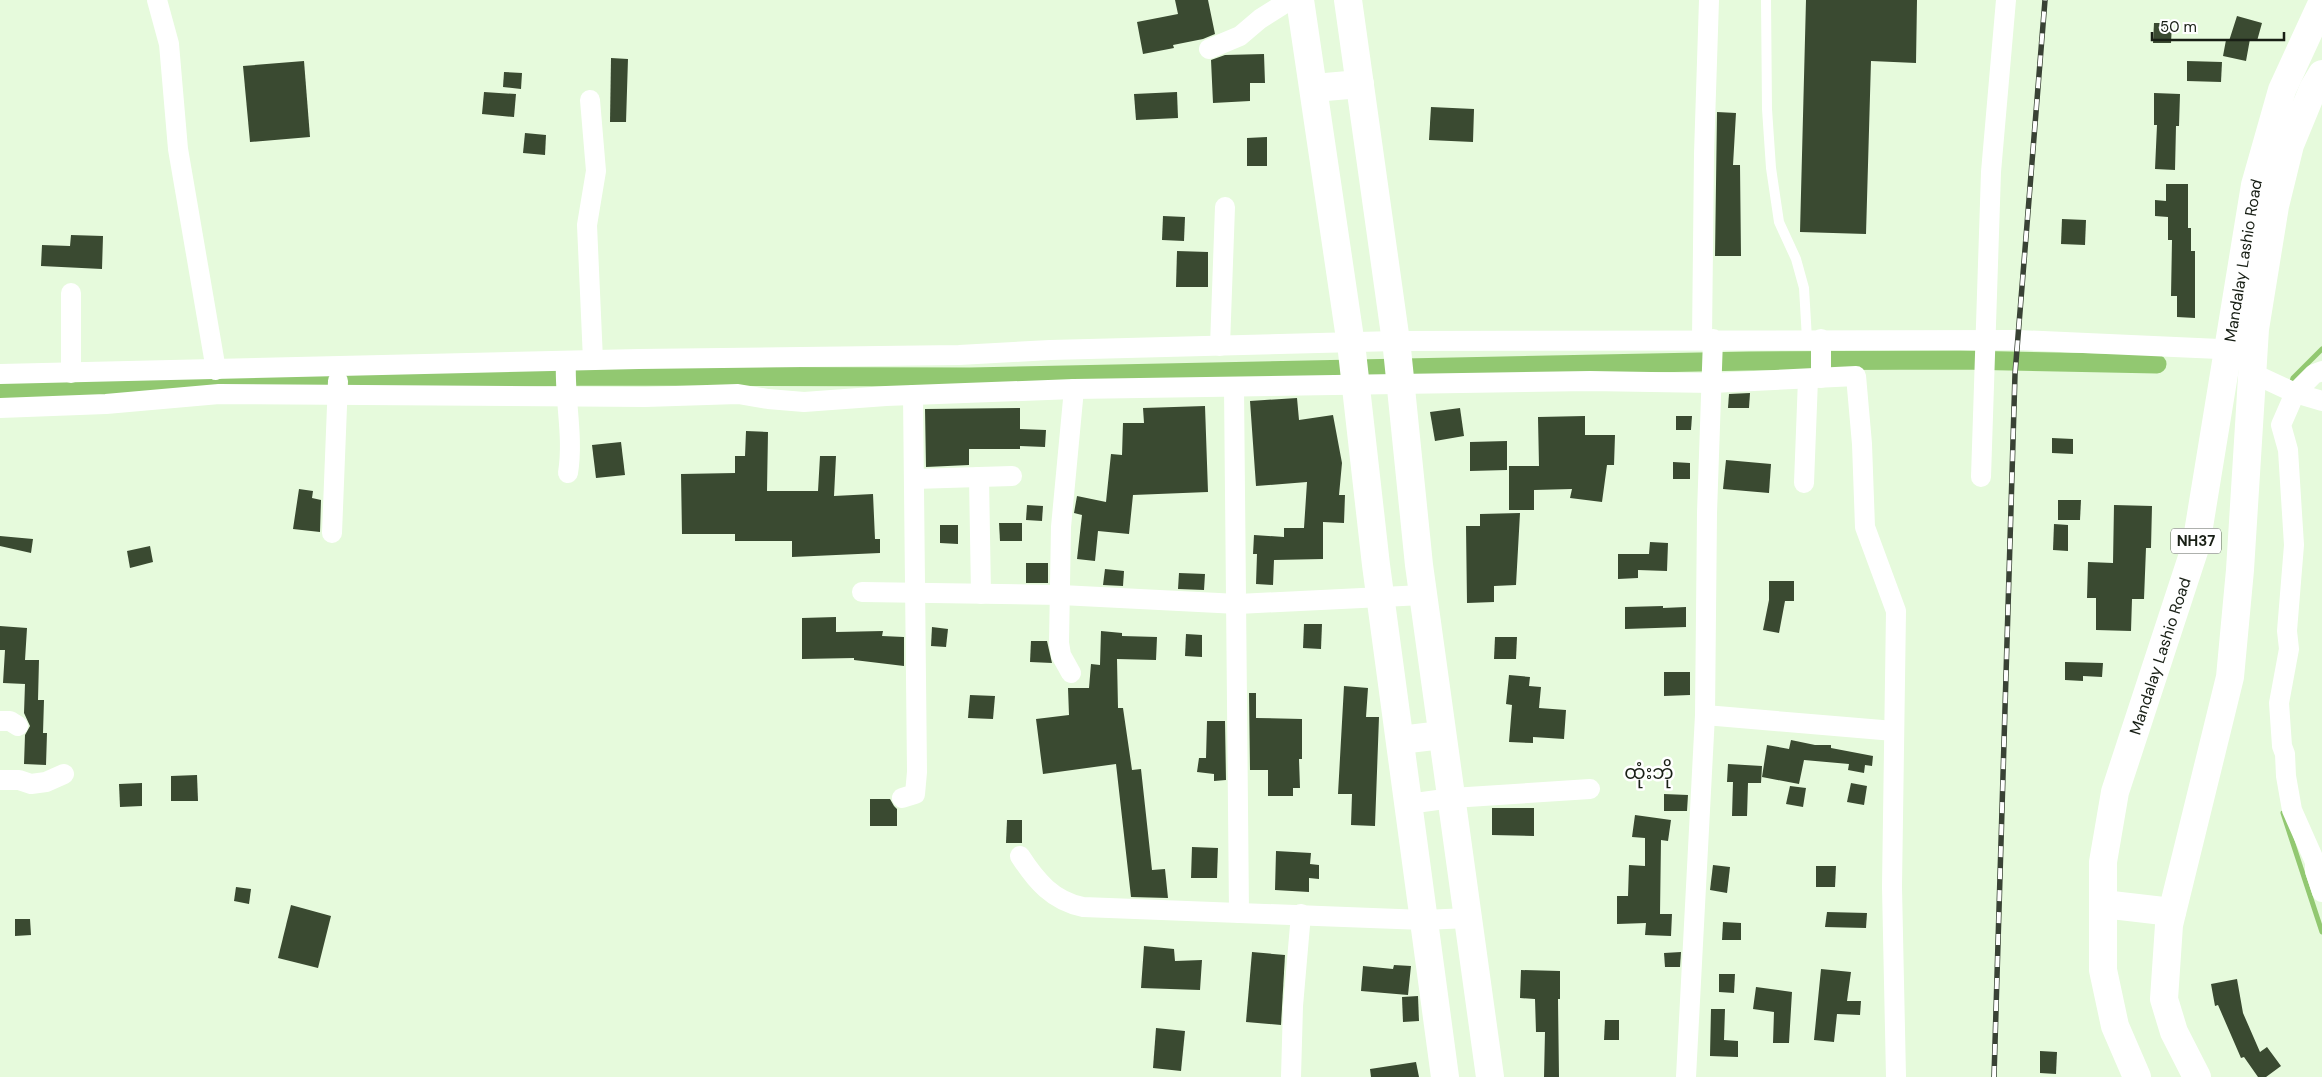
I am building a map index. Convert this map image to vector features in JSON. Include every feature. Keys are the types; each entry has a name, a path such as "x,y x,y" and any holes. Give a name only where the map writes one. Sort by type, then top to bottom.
{"main road":[{"path":"1300,0 1354,363 1381,598 1445,1077"},
{"path":"1348,0 1397,345 1423,595 1490,1077"},
{"name":"Mandalay Lashio Road","path":"2137,1077 2115,1026 2103,970 2103,862 2115,792 2196,545 2255,185 2282,90 2322,3"},
{"name":"Mandalay Lashio Road","path":"2197,1077 2174,1032 2164,1000 2169,925 2230,677 2275,206 2290,145 2313,89 2322,74"},
{"path":"1314,88 1360,84"},
{"path":"1400,740 1442,735"},
{"path":"2103,904 2172,912"}],"street":[{"path":"157,0 169,44 178,148 216,370"},
{"path":"1209,49 1240,36 1290,0"},
{"path":"1686,1077 1706,715 1707,540 1712,378 1709,341 1704,154 1709,0"},
{"path":"1980,477 1992,172 2006,0"},
{"path":"590,100 596,171 587,225 593,360"},
{"path":"1220,346 1225,207"},
{"path":"71,293 71,373"},
{"path":"0,408 106,404 338,381 566,377 645,397 738,394 804,402 913,395 1074,389 1234,387 1354,363 1397,345 1709,341 1816,341 1984,352 2227,348 2295,393 2322,401"},
{"path":"1804,483 1817,374 1816,341"},
{"path":"0,374 216,370 338,381 566,377 593,360 959,355 1220,346 1354,363 1401,380 1590,381 1817,374 1856,376 1862,444 1865,527 1896,611 1892,887 1896,1077"},
{"path":"2322,371 2314,374 2295,393 2282,425 2288,450 2294,545 2287,631 2289,649 2279,703 2282,746 2285,754 2286,776 2292,810 2315,862 2315,871 2322,892"},
{"path":"566,377 571,440 568,473"},
{"path":"332,533 338,381"},
{"path":"1234,387 1238,604 1239,912"},
{"path":"1071,673 1061,654 1059,643 1061,527 1074,389"},
{"path":"902,798 915,794 916,786 913,395"},
{"path":"914,479 1012,476"},
{"path":"979,477 981,594"},
{"path":"862,592 1061,595 1238,604 1423,595"},
{"path":"1706,715 1894,731"},
{"path":"0,780 20,780 31,784 46,782 64,774"},
{"path":"1408,804 1452,798 1590,789"},
{"path":"1020,856 1036,880 1056,897 1070,904 1083,907 1424,920 1468,918"},
{"path":"1291,1077 1293,1006 1301,914"}],"lane":[{"path":"1766,0 1767,109 1771,168 1779,222 1796,259 1816,341"}],"building":[{"path":"1175,0 1208,0 1215,34 1203,39 1173,45 1174,48 1143,54 1137,22 1178,14"},
{"path":"1806,0 1917,0 1916,63 1871,61 1866,234 1800,232"},
{"path":"2237,16 2262,23 2257,41 2250,39 2246,61 2223,56 2226,40 2229,41"},
{"path":"2154,23 2172,23 2171,43 2153,43"},
{"path":"1264,54 1265,83 1250,83 1250,101 1213,103 1211,60 1225,55"},
{"path":"611,58 628,59 626,122 610,122"},
{"path":"304,61 310,137 250,142 243,66"},
{"path":"2187,61 2222,62 2221,82 2187,81"},
{"path":"504,72 522,73 521,89 503,87"},
{"path":"484,92 516,94 514,117 482,114"},
{"path":"1177,92 1178,118 1136,120 1134,94"},
{"path":"2154,93 2180,94 2179,126 2176,126 2175,170 2155,169 2157,125 2154,125"},
{"path":"1431,107 1474,109 1473,142 1429,140"},
{"path":"1717,112 1736,113 1733,165 1740,165 1741,256 1715,256"},
{"path":"525,133 546,135 545,155 523,153"},
{"path":"1267,137 1267,166 1247,166 1247,138"},
{"path":"2166,184 2188,184 2188,228 2191,228 2191,251 2195,251 2195,318 2177,317 2177,296 2171,296 2172,240 2168,240 2168,217 2155,216 2155,200 2166,201"},
{"path":"1163,216 1185,217 1184,241 1162,240"},
{"path":"2062,219 2086,220 2085,245 2061,244"},
{"path":"71,235 103,236 102,269 41,266 42,245 70,246"},
{"path":"1177,251 1208,252 1208,287 1176,287"},
{"path":"1750,393 1749,408 1728,408 1729,394"},
{"path":"1297,398 1299,420 1333,415 1342,463 1339,495 1345,495 1344,523 1323,522 1323,559 1274,560 1273,585 1256,584 1257,554 1253,554 1254,535 1284,537 1284,528 1304,528 1307,482 1256,486 1250,401"},
{"path":"1205,406 1208,492 1133,495 1129,534 1098,531 1095,561 1077,559 1082,515 1074,513 1077,496 1106,502 1111,454 1122,455 1123,423 1144,423 1143,408"},
{"path":"1020,408 1020,429 1046,430 1045,447 1020,446 1020,449 969,449 969,465 926,467 925,409"},
{"path":"1460,408 1464,436 1435,441 1430,412"},
{"path":"1585,416 1585,435 1615,435 1614,465 1607,465 1602,502 1570,498 1572,489 1534,490 1534,510 1509,510 1509,466 1539,466 1538,417"},
{"path":"1676,416 1692,416 1691,430 1676,430"},
{"path":"746,431 768,432 767,491 818,491 820,456 836,456 834,496 873,494 875,539 880,539 880,553 792,557 792,541 735,541 735,534 682,534 681,474 735,473 735,456 745,456"},
{"path":"2052,438 2073,439 2073,454 2052,453"},
{"path":"1507,441 1507,470 1470,471 1470,442"},
{"path":"621,442 625,475 596,478 592,445"},
{"path":"1726,460 1771,464 1769,493 1723,489"},
{"path":"1673,462 1690,463 1690,479 1673,479"},
{"path":"299,489 313,491 312,498 321,500 320,532 293,529"},
{"path":"2058,500 2081,500 2080,520 2058,520"},
{"path":"1027,505 1043,506 1042,521 1026,520"},
{"path":"2114,505 2152,506 2151,548 2146,548 2144,599 2132,599 2131,631 2096,630 2096,598 2087,598 2088,562 2113,563"},
{"path":"1520,513 1516,585 1494,586 1494,602 1467,603 1466,526 1480,526 1480,514"},
{"path":"999,523 1022,523 1022,541 1000,541"},
{"path":"2054,524 2068,525 2068,551 2053,550"},
{"path":"940,525 958,525 958,544 940,543"},
{"path":"0,536 33,539 31,553 0,546"},
{"path":"1650,542 1668,543 1667,571 1638,570 1638,578 1618,579 1618,554 1649,554"},
{"path":"150,546 153,562 130,568 127,551"},
{"path":"1026,563 1048,563 1048,583 1026,583"},
{"path":"1105,569 1124,571 1123,586 1103,585"},
{"path":"1179,573 1205,574 1204,590 1178,589"},
{"path":"1769,581 1794,581 1794,601 1785,601 1779,633 1763,630 1769,600"},
{"path":"1663,606 1663,608 1686,607 1686,627 1625,629 1625,607"},
{"path":"836,617 836,632 883,631 882,636 904,637 904,666 854,660 854,658 802,659 802,618"},
{"path":"1304,624 1322,624 1321,649 1303,648"},
{"path":"0,626 27,628 25,660 39,660 38,700 44,700 43,733 47,733 46,765 24,764 25,735 30,726 24,713 25,684 3,683 5,650 0,650"},
{"path":"932,627 948,629 946,647 931,646"},
{"path":"1101,631 1122,633 1122,636 1157,637 1156,660 1117,659 1118,708 1123,708 1132,770 1141,769 1152,870 1165,869 1168,898 1131,897 1116,764 1043,774 1036,719 1069,715 1068,688 1089,688 1091,664 1100,665"},
{"path":"1186,634 1202,635 1202,657 1185,656"},
{"path":"1495,637 1517,637 1516,659 1494,659"},
{"path":"1031,641 1047,641 1052,663 1030,662"},
{"path":"2065,662 2103,663 2102,677 2083,676 2083,681 2065,680"},
{"path":"1664,672 1690,672 1690,695 1664,696"},
{"path":"1509,675 1530,677 1529,686 1541,687 1539,708 1566,710 1564,739 1533,737 1533,743 1509,742 1512,705 1506,704"},
{"path":"1344,686 1368,688 1366,717 1379,717 1375,826 1351,825 1352,794 1338,794"},
{"path":"1249,693 1256,693 1256,718 1302,719 1302,759 1299,759 1300,788 1293,788 1293,796 1268,796 1268,770 1250,770"},
{"path":"970,695 995,696 993,719 968,718"},
{"path":"1207,721 1225,721 1226,780 1214,781 1214,774 1197,772 1199,758 1206,758"},
{"path":"1791,740 1815,745 1831,745 1831,748 1873,756 1872,766 1865,765 1864,773 1848,770 1849,764 1804,760 1799,784 1762,777 1767,745 1789,749"},
{"path":"1728,764 1762,766 1761,783 1748,783 1747,816 1732,816 1733,782 1727,782"},
{"path":"197,775 198,801 171,801 171,776"},
{"path":"142,783 142,806 120,807 119,784"},
{"path":"1851,783 1867,786 1864,805 1847,802"},
{"path":"1790,786 1806,788 1803,807 1786,804"},
{"path":"1664,794 1688,795 1687,811 1664,811"},
{"path":"870,799 890,799 897,809 897,826 870,826"},
{"path":"1492,808 1534,808 1534,836 1492,835"},
{"path":"1635,815 1671,820 1668,841 1661,840 1660,914 1672,914 1671,936 1645,935 1646,923 1617,924 1617,896 1628,896 1629,865 1645,866 1645,838 1632,837"},
{"path":"1007,820 1022,820 1022,843 1006,843"},
{"path":"1192,847 1218,848 1217,878 1191,878"},
{"path":"1276,851 1311,853 1310,864 1319,865 1319,879 1309,878 1309,892 1275,890"},
{"path":"1713,865 1730,867 1727,893 1710,890"},
{"path":"1816,866 1836,866 1835,887 1816,887"},
{"path":"236,887 251,889 249,904 234,901"},
{"path":"291,905 331,916 318,968 278,958"},
{"path":"1827,912 1867,913 1866,928 1825,927"},
{"path":"15,919 30,919 31,935 15,936"},
{"path":"1723,922 1741,923 1741,940 1722,940"},
{"path":"1144,946 1174,949 1175,961 1202,960 1200,990 1141,988"},
{"path":"1252,952 1285,955 1281,1025 1246,1022"},
{"path":"1681,952 1680,967 1665,967 1664,953"},
{"path":"1394,965 1411,966 1408,995 1361,991 1363,966 1393,969"},
{"path":"1821,969 1851,972 1847,1001 1861,1001 1860,1015 1837,1014 1834,1042 1814,1040"},
{"path":"1521,970 1560,971 1560,999 1558,999 1559,1077 1544,1077 1545,1032 1536,1032 1535,999 1520,998"},
{"path":"1719,974 1735,974 1734,993 1719,992"},
{"path":"2237,979 2243,1013 2260,1052 2267,1047 2281,1066 2266,1077 2258,1077 2244,1057 2241,1058 2218,1005 2215,1006 2211,984"},
{"path":"1756,987 1792,992 1789,1043 1773,1043 1774,1012 1753,1009"},
{"path":"1418,996 1419,1021 1403,1022 1402,997"},
{"path":"1711,1009 1725,1009 1724,1040 1738,1041 1738,1057 1710,1056"},
{"path":"1605,1020 1619,1020 1619,1040 1604,1040"},
{"path":"1156,1028 1185,1031 1181,1071 1153,1068"},
{"path":"2040,1051 2057,1052 2056,1074 2040,1073"},
{"path":"1416,1062 1419,1077 1371,1077 1370,1069"}],"waterway":[{"path":"2291,385 2293,378 2322,349"},
{"path":"0,391 245,383 592,376 970,377 1749,361 1960,360 2157,364"},
{"path":"2283,813 2322,932"}],"railway":[{"path":"1994,1077 2015,374 2045,0"}],"district":[{"name":"ထုံးဘို","path":"1649,772"}]}
